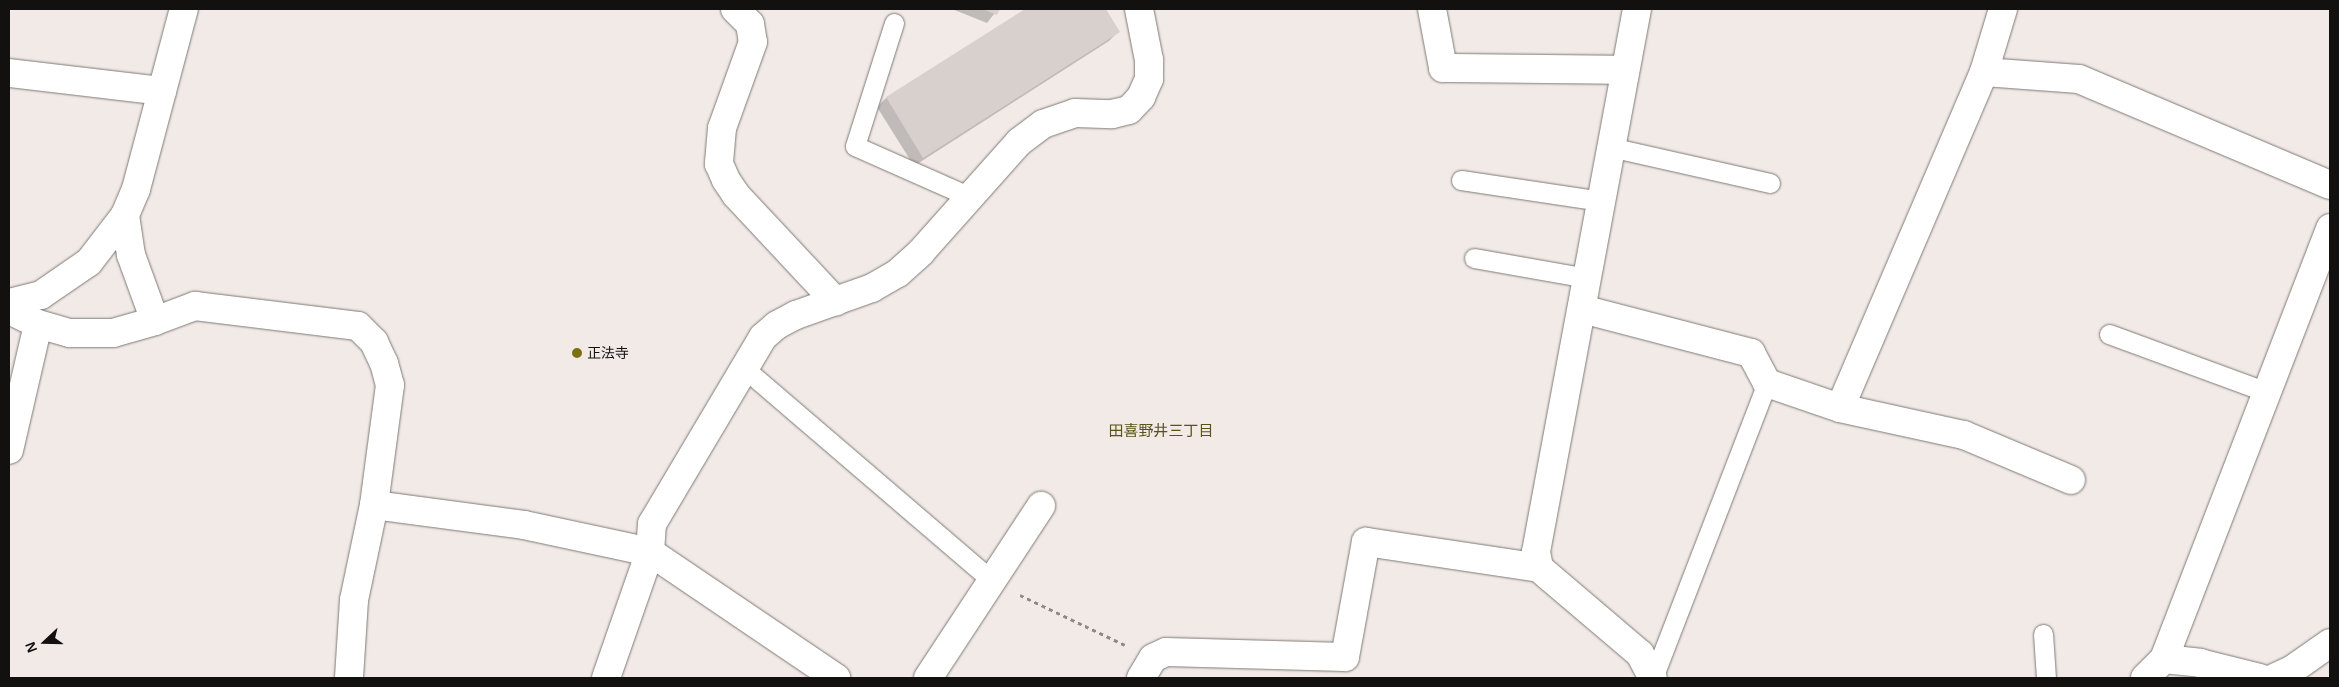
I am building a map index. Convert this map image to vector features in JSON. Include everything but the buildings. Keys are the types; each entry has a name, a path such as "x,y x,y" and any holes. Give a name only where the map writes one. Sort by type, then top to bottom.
{"street":[{"path":"9,303 41,295 89,262 126,214 136,189 184,9"},
{"path":"735,9 750,24 753,42 722,128 719,164 726,180 736,195 836,302"},
{"path":"606,678 650,552 652,524 763,337 777,325 872,288 898,273 921,252 1019,142 1043,124 1075,113 1112,114 1129,110 1141,97 1150,79 1149,60 1139,9"},
{"path":"1432,9 1443,68 1625,70"},
{"path":"1539,568 1537,538 1582,309 1637,9"},
{"path":"1840,408 1984,72 2003,9"},
{"path":"9,72 162,91"},
{"path":"1984,72 2079,78 2330,185"},
{"path":"126,214 131,255 155,321"},
{"path":"2146,678 2164,659 2330,228"},
{"path":"9,310 38,324 70,333 113,333 155,321 195,306 358,326 374,342 384,363 390,385 374,505 354,600 349,678"},
{"path":"1582,309 1751,353 1767,384 1840,408 1964,435 2071,480"},
{"path":"9,450 38,324"},
{"path":"374,505 524,525 650,552 836,678"},
{"path":"928,678 1041,506"},
{"path":"1147,668 1166,652 1344,657 1366,542 1539,568 1640,654 1653,678"},
{"path":"2274,678 2293,669 2330,643"},
{"path":"2164,659 2200,663 2260,678"}],"lane":[{"path":"894,23 855,146 970,197"},
{"path":"1610,148 1770,183"},
{"path":"1461,180 1601,201"},
{"path":"1474,258 1587,278"},
{"path":"2108,334 2267,392"},
{"path":"745,369 992,581"},
{"path":"1653,678 1767,384"},
{"path":"2043,634 2046,678"}],"path":[{"path":"992,581 1147,668"}],"place":[{"name":"正法寺","path":"577,353"}],"district":[{"name":"田喜野井三丁目","path":"1161,431"}]}
